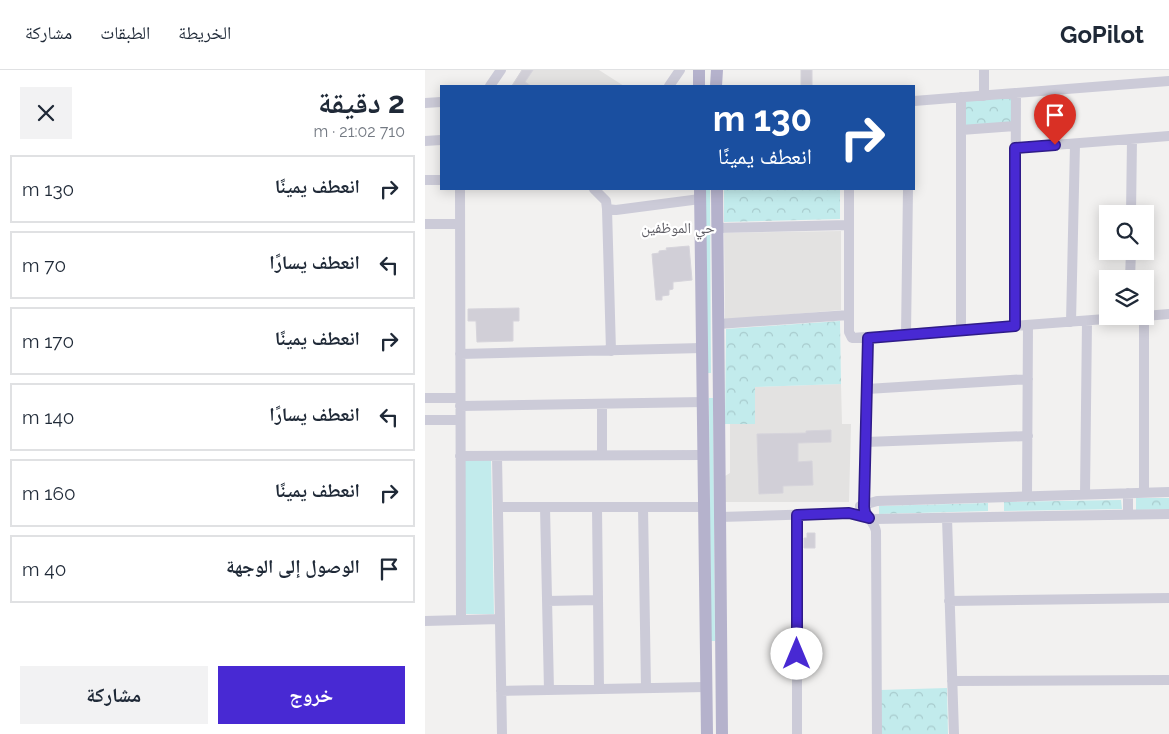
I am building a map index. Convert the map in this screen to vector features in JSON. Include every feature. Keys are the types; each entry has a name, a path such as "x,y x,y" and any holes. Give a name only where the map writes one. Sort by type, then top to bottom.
{"main road":[{"path":"699,70 699,85"},
{"path":"716,85 717,70"},
{"path":"717,190 722,734"},
{"path":"700,194 707,734"},
{"path":"703,376 705,379 712,381 719,378"},
{"path":"703,400 705,394 712,392 719,395"},
{"path":"705,643 715,647 721,643"},
{"path":"706,662 715,658 721,662"}],"street":[{"path":"491,85 501,70"},
{"path":"670,85 680,70"},
{"path":"984,70 984,96"},
{"path":"915,101 1169,81"},
{"path":"1015,326 1016,93"},
{"path":"961,97 961,330"},
{"path":"425,103 440,102"},
{"path":"961,130 1015,126"},
{"path":"1015,148 1169,136"},
{"path":"1131,205 1132,139"},
{"path":"425,141 440,140"},
{"path":"1071,322 1075,144"},
{"path":"425,180 440,180"},
{"path":"460,190 461,620"},
{"path":"598,190 606,201 607,209 611,350"},
{"path":"849,190 850,337 868,338 1099,320"},
{"path":"906,335 908,190"},
{"path":"607,209 616,210 700,194"},
{"path":"425,224 460,224"},
{"path":"717,228 849,225"},
{"path":"1154,315 1169,314"},
{"path":"718,324 849,315"},
{"path":"1085,494 1087,321"},
{"path":"1027,496 1028,325"},
{"path":"1144,492 1145,325"},
{"path":"868,338 864,504 865,513 877,531 877,734"},
{"path":"460,354 702,348"},
{"path":"867,389 1028,379"},
{"path":"425,398 460,402 602,404 703,400"},
{"path":"602,404 602,455"},
{"path":"425,420 460,420"},
{"path":"866,442 1028,436"},
{"path":"460,456 703,455"},
{"path":"497,456 502,734"},
{"path":"849,513 864,504 877,502 1169,492"},
{"path":"1128,493 1128,515"},
{"path":"996,498 997,517"},
{"path":"498,507 704,507"},
{"path":"545,507 549,690"},
{"path":"597,507 599,689"},
{"path":"643,507 645,688"},
{"path":"720,517 849,513 869,518 1169,514"},
{"path":"797,515 797,734"},
{"path":"947,518 953,734"},
{"path":"949,601 1169,598"},
{"path":"547,600 598,600"},
{"path":"425,621 500,619"},
{"path":"952,681 1169,680"},
{"path":"501,691 706,687"}],"shaded area":[{"path":"522,70 599,70 622,85 512,85"},
{"path":"841,231 841,310 725,320 724,233"},
{"path":"841,384 842,424 851,424 849,502 725,502 725,476 730,473 730,424 755,424 755,387"}],"green space":[{"path":"1012,97 1012,123 965,126 965,101"},
{"path":"706,190 710,190 711,373 706,373"},
{"path":"724,190 840,190 840,219 724,222"},
{"path":"840,321 841,384 755,387 755,424 725,424 726,329"},
{"path":"709,398 713,398 715,641 711,641"},
{"path":"491,458 494,614 466,614 463,459"},
{"path":"1136,498 1169,498 1169,509 1136,510"},
{"path":"1121,500 1122,509 1004,511 1004,502"},
{"path":"988,503 988,511 879,514 879,506"},
{"path":"947,688 948,734 881,734 880,690"}],"building":[{"path":"522,70 533,70 525,82 530,85 513,85"},
{"path":"801,70 812,70 812,85 801,85"},
{"path":"689,246 692,280 673,282 673,289 669,290 669,295 662,296 662,300 656,300 652,254 667,250 666,248"},
{"path":"519,308 519,321 513,321 513,341 477,342 476,321 468,321 468,309"},
{"path":"831,430 831,442 798,443 798,462 812,461 813,485 783,486 783,493 759,494 757,434 806,433 806,431"},
{"path":"807,533 815,533 815,548 804,548 804,538 807,538"}],"district":[{"name":"حي الموظفين","path":"678,228"}],"route":[{"path":"797,654 797,515 849,513 869,518 865,513 864,507 868,338 1015,326 1015,148 1055,145"}]}
